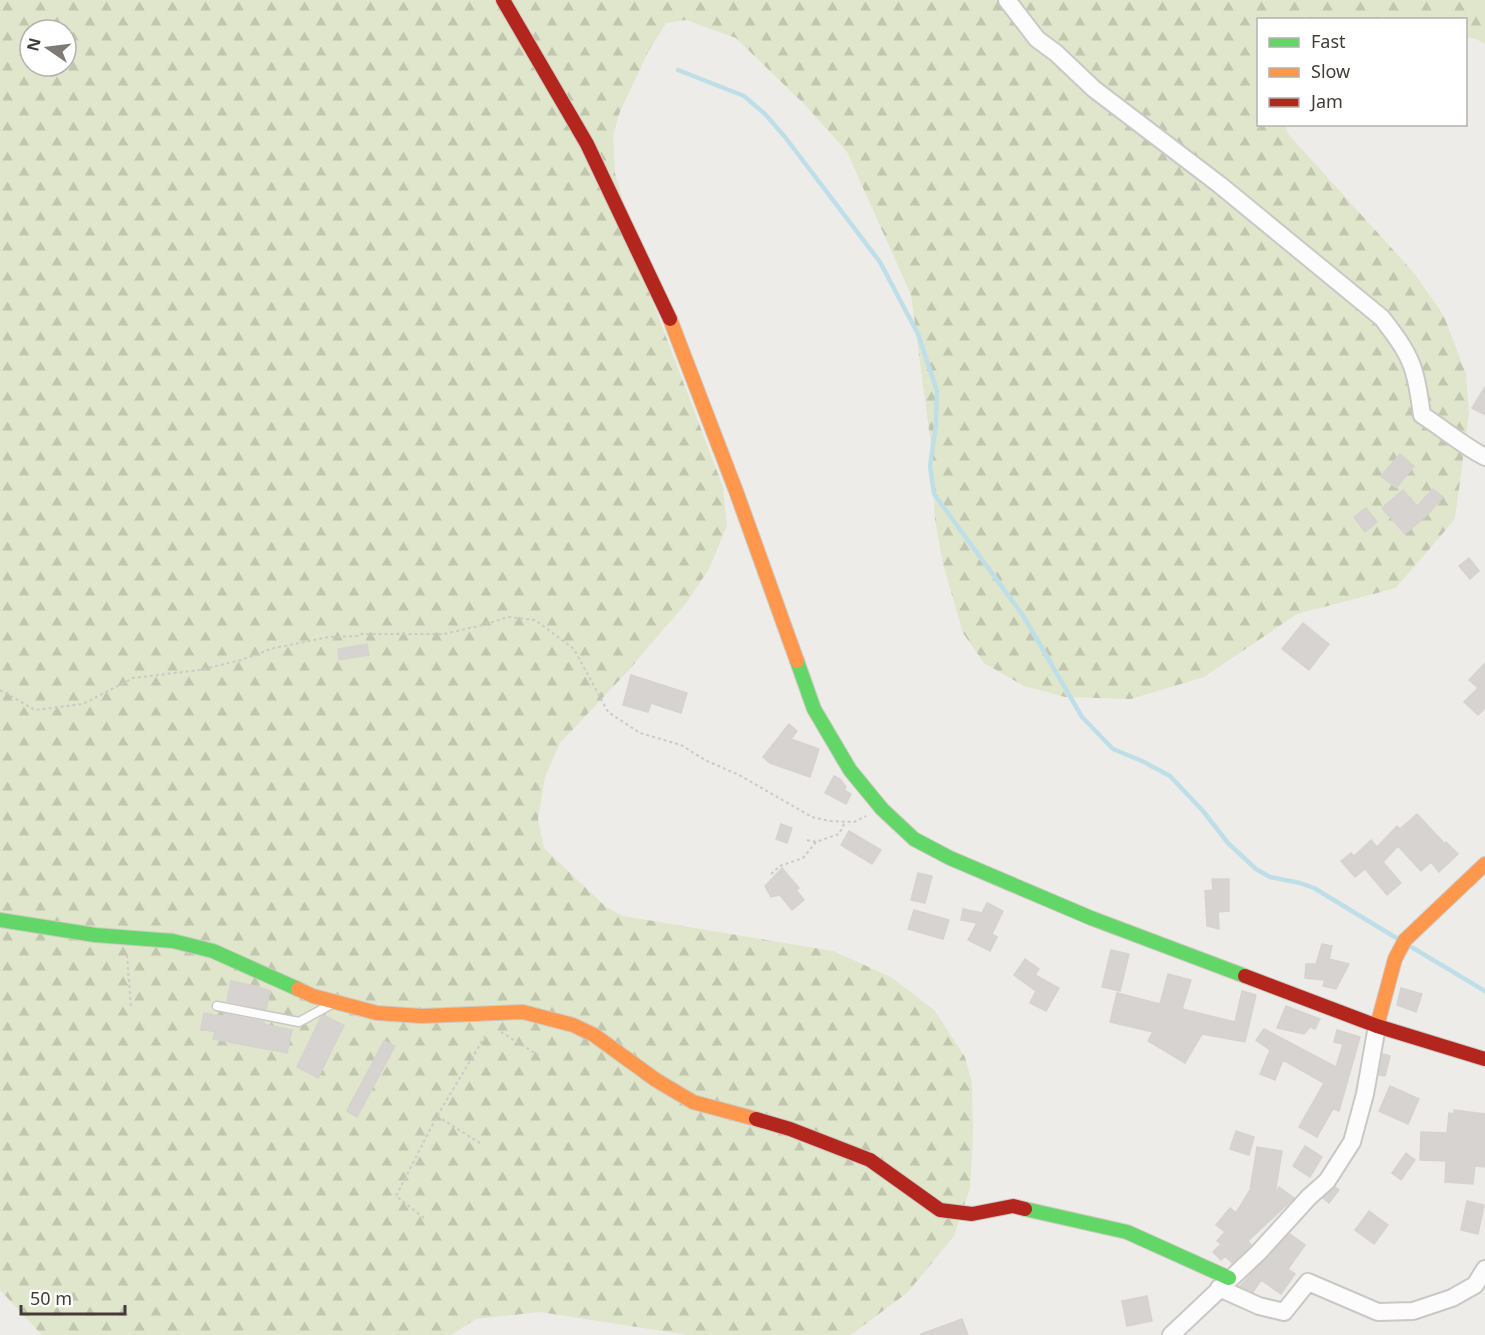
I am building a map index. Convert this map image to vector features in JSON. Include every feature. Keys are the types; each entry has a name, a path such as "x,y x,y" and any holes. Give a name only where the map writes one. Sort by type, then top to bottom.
{"street":[{"path":"502,0 587,144 664,304 736,491 814,709 850,770 882,808 914,839 950,858 1091,918 1377,1026 1485,1059"},
{"path":"1007,0 1037,39 1056,52 1095,89 1220,185 1382,318 1410,360 1415,373 1422,415 1445,430 1460,444 1485,457"},
{"path":"1171,1335 1259,1252 1327,1180 1352,1142 1365,1094 1377,1026 1395,959 1405,940 1485,864"},
{"path":"0,920 94,934 173,941 213,951 313,996 377,1013 490,1019 523,1012 573,1025 594,1035 656,1080 693,1102 790,1129 870,1160 940,1210 972,1214 1012,1206 1127,1232 1224,1283 1259,1306 1284,1312 1308,1282 1378,1312 1413,1311 1452,1298 1475,1285 1485,1269"}],"lane":[{"path":"217,1006 299,1022 336,1002"}],"path":[{"path":"0,690 35,711 83,704 133,678 200,670 241,660 274,648 329,636 444,634 508,617 535,620 574,649 608,712 640,733 681,745 812,817 829,821 854,822 882,808"},
{"path":"807,840 816,842 839,834 845,822"},
{"path":"771,874 780,866 803,858 816,842"},
{"path":"125,937 131,1007"},
{"path":"424,1218 396,1196 490,1019 538,1055"},
{"path":"437,1116 483,1145"}],"green space":[{"path":"0,0 1485,0 1485,44 1467,37 1467,18 1257,18 1257,126 1286,126 1288,134 1415,274 1444,316 1466,374 1469,413 1455,519 1396,588 1297,614 1204,677 1131,699 1065,697 1024,686 984,663 963,633 943,564 935,520 931,445 911,295 847,152 807,107 736,38 686,20 666,23 648,52 619,114 613,137 615,173 651,297 723,487 727,526 709,569 686,603 628,671 560,743 545,777 538,819 544,848 606,907 623,916 833,951 891,977 934,1010 965,1057 972,1083 973,1137 970,1188 954,1236 907,1293 852,1334 688,1335 540,1312 476,1319 451,1335 42,1335 0,1290"}],"building":[{"path":"1485,387 1485,415 1472,408"},
{"path":"1400,454 1414,466 1396,488 1381,476"},
{"path":"1433,489 1443,497 1405,534 1382,508 1403,490 1417,506"},
{"path":"1366,508 1377,522 1365,532 1354,517"},
{"path":"1469,558 1479,571 1470,579 1459,566"},
{"path":"1303,623 1329,644 1309,670 1282,649"},
{"path":"367,644 369,655 339,660 338,649"},
{"path":"1485,663 1485,708 1478,715 1464,702 1478,688 1469,680"},
{"path":"631,675 687,693 681,713 651,703 648,712 623,705"},
{"path":"789,724 797,731 791,739 819,749 810,777 770,763 763,757"},
{"path":"834,776 840,779 846,787 844,790 851,794 846,804 825,793"},
{"path":"1417,814 1445,844 1446,842 1458,854 1439,872 1431,862 1421,871 1398,846 1383,862 1401,883 1387,895 1365,869 1355,877 1341,861 1351,853 1354,856 1371,840 1377,847 1397,826 1400,829"},
{"path":"781,824 792,828 787,843 776,839"},
{"path":"849,831 881,850 872,864 841,845"},
{"path":"782,868 799,888 796,890 804,900 792,910 780,895 771,897 765,886"},
{"path":"918,873 932,876 925,903 911,900"},
{"path":"1212,879 1229,879 1229,911 1218,912 1219,929 1207,926 1205,891 1213,890"},
{"path":"987,903 1003,911 992,934 997,937 990,951 968,940 977,923 961,920 963,909 982,913"},
{"path":"914,910 949,920 943,939 908,929"},
{"path":"1322,944 1332,946 1329,959 1349,964 1336,989 1323,986 1325,980 1305,978 1306,964 1316,964"},
{"path":"1111,950 1129,954 1120,991 1102,987"},
{"path":"1025,959 1039,969 1035,975 1059,988 1046,1011 1030,1003 1036,991 1014,975"},
{"path":"1168,974 1191,980 1182,1009 1235,1022 1242,991 1256,995 1245,1042 1202,1034 1185,1063 1148,1041 1153,1032 1110,1022 1117,993 1160,1004"},
{"path":"231,981 270,991 266,1009 227,1001"},
{"path":"1401,988 1422,994 1416,1012 1397,1005"},
{"path":"1286,1006 1320,1019 1315,1029 1310,1027 1304,1034 1277,1028"},
{"path":"204,1013 224,1017 224,1014 292,1030 287,1053 213,1039 215,1032 201,1029"},
{"path":"324,1016 344,1025 318,1078 297,1067 321,1017"},
{"path":"1264,1029 1336,1067 1343,1044 1334,1042 1337,1030 1360,1037 1339,1111 1333,1109 1317,1137 1299,1127 1324,1083 1283,1060 1275,1080 1260,1074 1270,1050 1256,1040"},
{"path":"384,1041 395,1046 357,1117 347,1111"},
{"path":"1383,1054 1390,1056 1385,1076 1379,1075"},
{"path":"1390,1086 1419,1099 1408,1124 1379,1111"},
{"path":"1454,1110 1485,1114 1485,1167 1475,1166 1473,1184 1445,1182 1446,1161 1420,1160 1421,1132 1447,1133 1449,1113 1454,1114"},
{"path":"1236,1131 1254,1137 1249,1155 1230,1149"},
{"path":"1305,1146 1322,1157 1310,1177 1293,1166"},
{"path":"1257,1147 1282,1151 1275,1194 1279,1187 1294,1198 1248,1241 1251,1245 1232,1263 1225,1256 1221,1260 1213,1252 1221,1244 1217,1241 1225,1232 1216,1225 1230,1208 1236,1213 1250,1190"},
{"path":"1406,1153 1415,1160 1401,1180 1392,1173"},
{"path":"1335,1187 1339,1190 1329,1203 1323,1198"},
{"path":"1467,1201 1484,1205 1478,1234 1461,1230"},
{"path":"1369,1211 1388,1225 1374,1244 1355,1230"},
{"path":"1290,1234 1305,1245 1288,1269 1295,1274 1281,1294 1261,1280 1253,1292 1240,1286"},
{"path":"1147,1296 1152,1321 1127,1326 1122,1301"},
{"path":"962,1319 968,1335 921,1335 921,1334"}],"waterway":[{"path":"678,70 744,96 765,114 880,262 918,334 937,391 936,425 930,466 934,494 1024,617 1082,717 1113,749 1170,776 1203,811 1228,843 1256,869 1270,877 1314,888 1398,939"},
{"path":"1408,945 1485,991"}],"traffic: fast":[{"path":"797,661 814,709 850,770 882,809 914,839 950,858 1091,918 1245,976"},
{"path":"0,920 95,935 173,941 213,951 298,989"},
{"path":"1025,1209 1127,1232 1229,1278"}],"traffic: slow":[{"path":"670,319 736,491 797,661"},
{"path":"1377,1026 1395,959 1405,940 1485,864"},
{"path":"298,989 313,996 377,1013 422,1016 523,1012 573,1025 594,1035 656,1080 693,1102 756,1119"}],"traffic: jam":[{"path":"503,0 587,144 670,319"},
{"path":"1245,976 1377,1026 1485,1059"},
{"path":"756,1119 790,1129 870,1160 940,1210 972,1214 1013,1206 1025,1209"}]}
